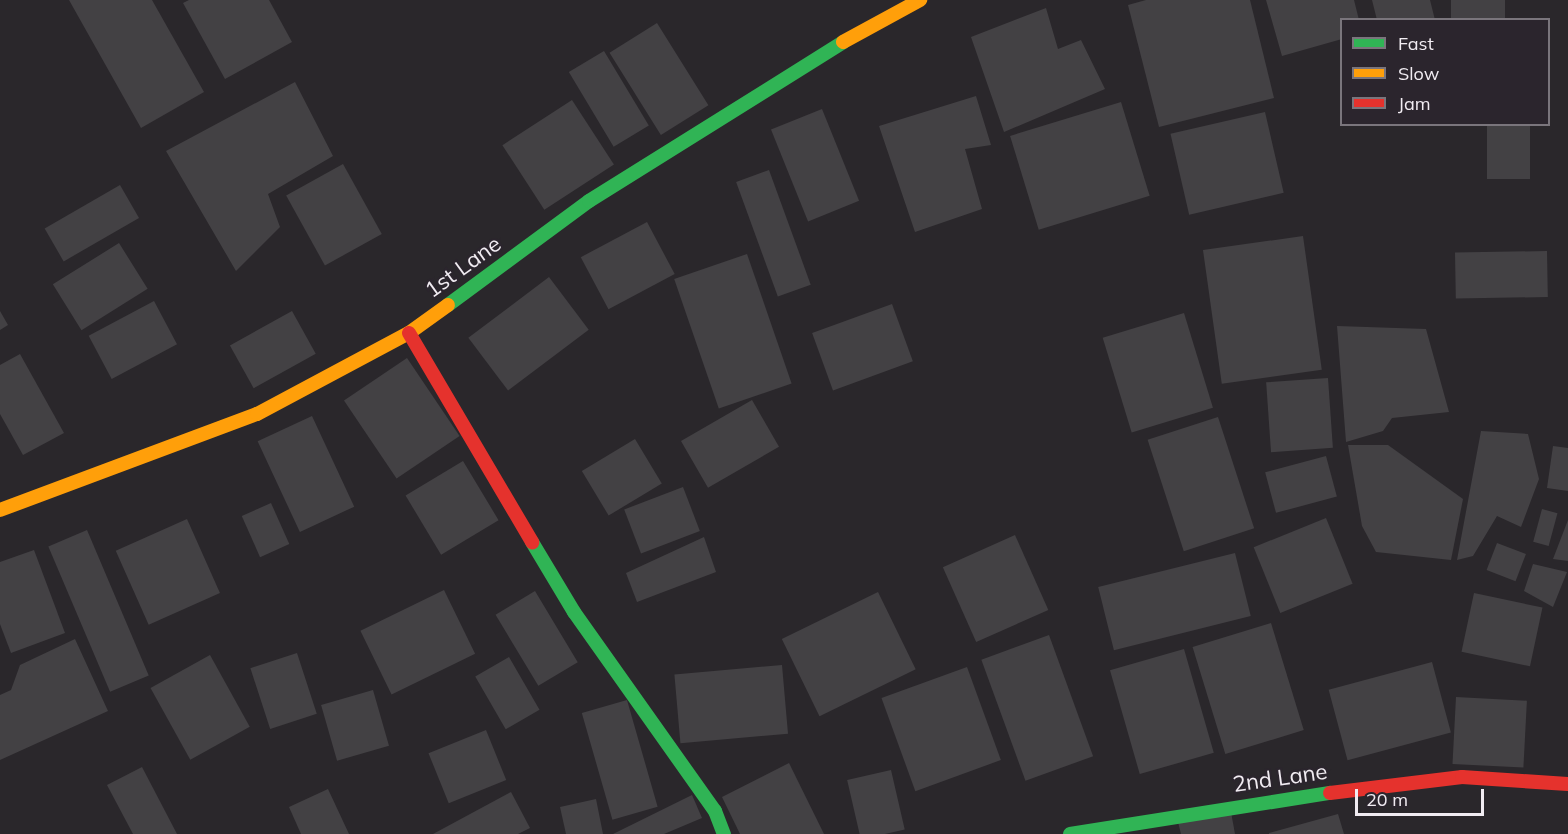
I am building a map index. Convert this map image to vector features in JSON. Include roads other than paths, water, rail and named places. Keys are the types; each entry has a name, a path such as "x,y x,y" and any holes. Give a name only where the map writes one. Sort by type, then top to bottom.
{"street":[{"name":"1st Lane","path":"0,510 257,414 409,333 589,201 882,17 920,0"},
{"path":"409,333 574,612 715,811 724,834"},
{"name":"2nd Lane","path":"1070,834 1267,800 1462,777 1568,784"}]}
